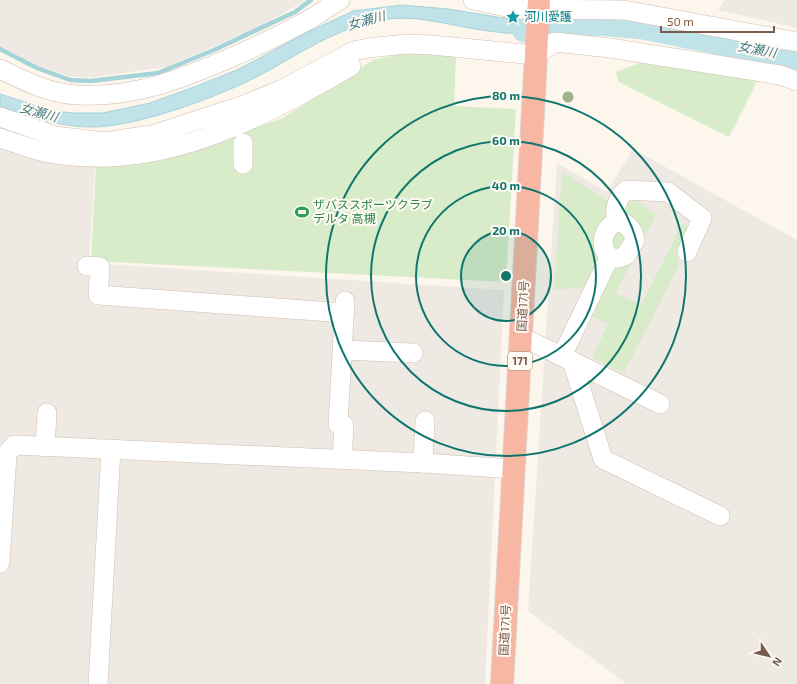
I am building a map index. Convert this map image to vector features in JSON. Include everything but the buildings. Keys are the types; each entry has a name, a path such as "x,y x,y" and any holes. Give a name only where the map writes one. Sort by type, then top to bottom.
{"highway":[{"name":"国道171号","path":"502,684 537,46 543,9"}],"street":[{"path":"0,69 45,89 76,95 144,90 168,83 255,47 291,30 340,0"},
{"path":"474,0 516,9 624,10 797,42"},
{"path":"0,117 55,136 78,140 104,142 152,135 257,100 283,89 354,51 407,44 524,54 537,46 555,42 571,43 780,75 797,81"},
{"path":"0,138 48,152 70,156 127,156 168,149 191,143 258,118 309,91 383,47"},
{"path":"243,143 243,164"},
{"path":"609,258 618,258 626,255 635,240 629,227 618,222 615,214 617,205 626,190 668,192 702,218 686,252"},
{"path":"618,222 612,225 604,236 603,246 609,258 567,359 603,459 720,516"},
{"path":"87,266 100,267 98,296 345,307 338,424 344,425 342,459"},
{"path":"522,337 660,404"},
{"path":"342,350 413,353"},
{"path":"45,446 47,413"},
{"path":"422,463 425,421"},
{"path":"0,563 8,451 14,445 342,459 514,469"},
{"path":"98,684 111,449"}],"shaded area":[{"path":"0,0 307,0 257,28 166,67 93,77 71,77 39,66 0,46"},
{"path":"725,0 797,0 797,28 718,10"},
{"path":"0,143 95,165 89,263 504,290 485,684 0,684"},
{"path":"633,149 797,240 797,684 627,684 528,611 557,163 607,192"}],"green space":[{"name":"ザバススポーツクラブ デルタ 高槻","path":"410,52 456,57 454,106 516,109 506,282 91,261 96,163 224,139 283,118 373,60"},
{"path":"639,63 758,79 729,137 619,82 616,72"},
{"path":"562,172 609,201 601,259 586,287 554,290"},
{"path":"637,199 656,214 642,243 628,221 622,206"},
{"path":"682,224 690,227 678,253 679,265 624,373 592,358 608,324 590,315 616,265 633,259 616,293 641,305"},
{"path":"614,230 626,231 624,249 614,251 610,235"}],"water":[{"path":"402,5 448,9 516,20 562,19 562,36 491,31 419,19 407,18 382,20 350,28 306,49 247,82 203,100 153,117 107,126 88,127 54,123 21,114 0,106 0,94 52,111 74,113 103,113 150,103 239,69 304,34 353,11"}],"pier":[{"path":"559,17 558,38 517,36 517,18"}],"waterway":[{"path":"0,49 37,68 70,80 91,81 158,73 214,50 295,12 311,0"},
{"name":"女瀬川","path":"525,29 562,28 600,22 643,26 797,57"}],"place":[{"name":"河川愛護","path":"513,17"},
{"name":"ザバススポーツクラブ デルタ 高槻","path":"302,212"}]}
